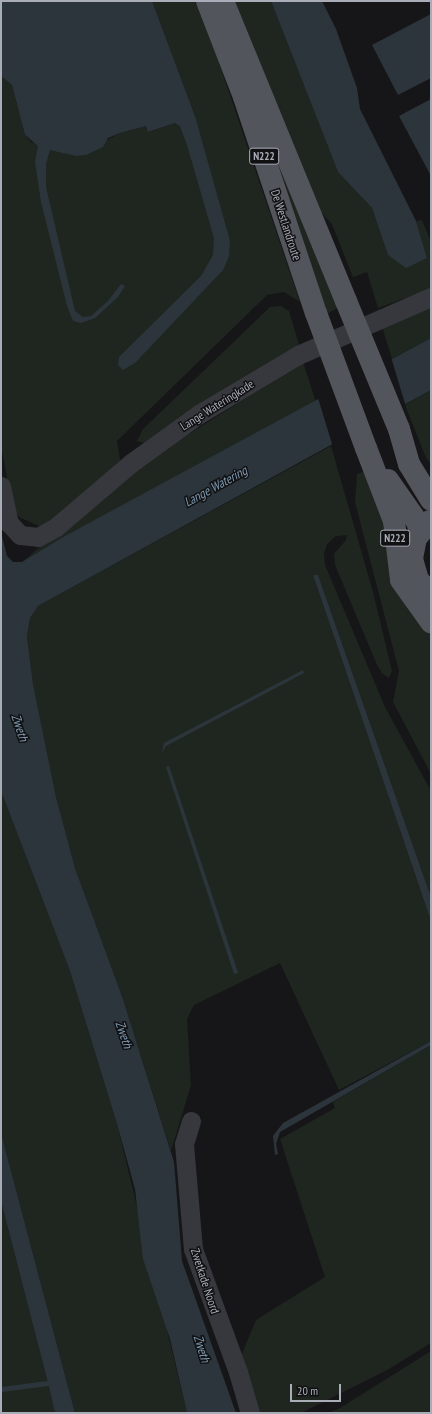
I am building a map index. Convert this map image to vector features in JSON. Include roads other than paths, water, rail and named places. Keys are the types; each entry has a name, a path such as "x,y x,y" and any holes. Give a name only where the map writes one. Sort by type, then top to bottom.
{"main road":[{"name":"De Westlandroute","path":"207,1 246,105 316,314 394,521 396,554 401,580 431,622"},
{"name":"De Westlandroute","path":"224,1 399,429 409,464 431,500"},
{"name":"De Westlandroute","path":"399,429 431,482"},
{"name":"De Westlandroute","path":"366,448 418,523 425,526"},
{"name":"N222","path":"425,526 412,552 413,566 418,580 431,593"}],"street":[{"name":"Lange Wateringkade","path":"1,486 8,523 20,535 38,537 56,527 131,463 199,414 298,355 431,296"},
{"name":"Zwetkade Noord","path":"192,1121 184,1144 191,1200 193,1249 238,1372 250,1413"}],"water":[{"path":"1,1 152,1 195,116 230,241 229,256 223,270 135,363 123,370 118,365 119,357 201,276 213,255 214,238 187,145 180,126 175,123 148,132 146,126 120,133 108,138 103,147 86,155 76,156 50,150 46,164 46,187 75,311 83,317 91,316 108,301 121,284 125,286 118,297 95,318 81,323 73,321 67,306 41,202 35,162 38,146 25,135 12,85 1,76"},
{"path":"271,1 322,1 336,29 357,88 360,109 416,221 427,258 406,268 388,255 372,208 338,172"},
{"path":"431,14 431,78 398,95 372,45"},
{"path":"431,99 431,176 399,116"},
{"path":"431,338 431,390 38,606 30,618 27,637 33,684 56,797 75,868 123,999 174,1162 182,1261 236,1413 187,1413 170,1339 143,1259 135,1189 117,1124 70,971 1,791 1,532 7,556 13,562 22,562 63,537"},
{"path":"313,575 318,575 431,897 431,921"},
{"path":"303,670 304,673 166,746 162,753 164,743"},
{"path":"169,766 238,973 234,974 166,767"},
{"path":"431,1041 431,1045 280,1132 276,1144 278,1154 275,1155 273,1136 283,1123"},
{"path":"1,1133 75,1413 55,1413 1,1201"}],"waterway":[{"path":"1,1389 48,1383"}],"water label":[{"name":"Lange Watering","path":"216,487"},
{"name":"Zweth","path":"19,728"},
{"name":"Zweth","path":"123,1035"},
{"name":"Zweth","path":"201,1349"}]}
